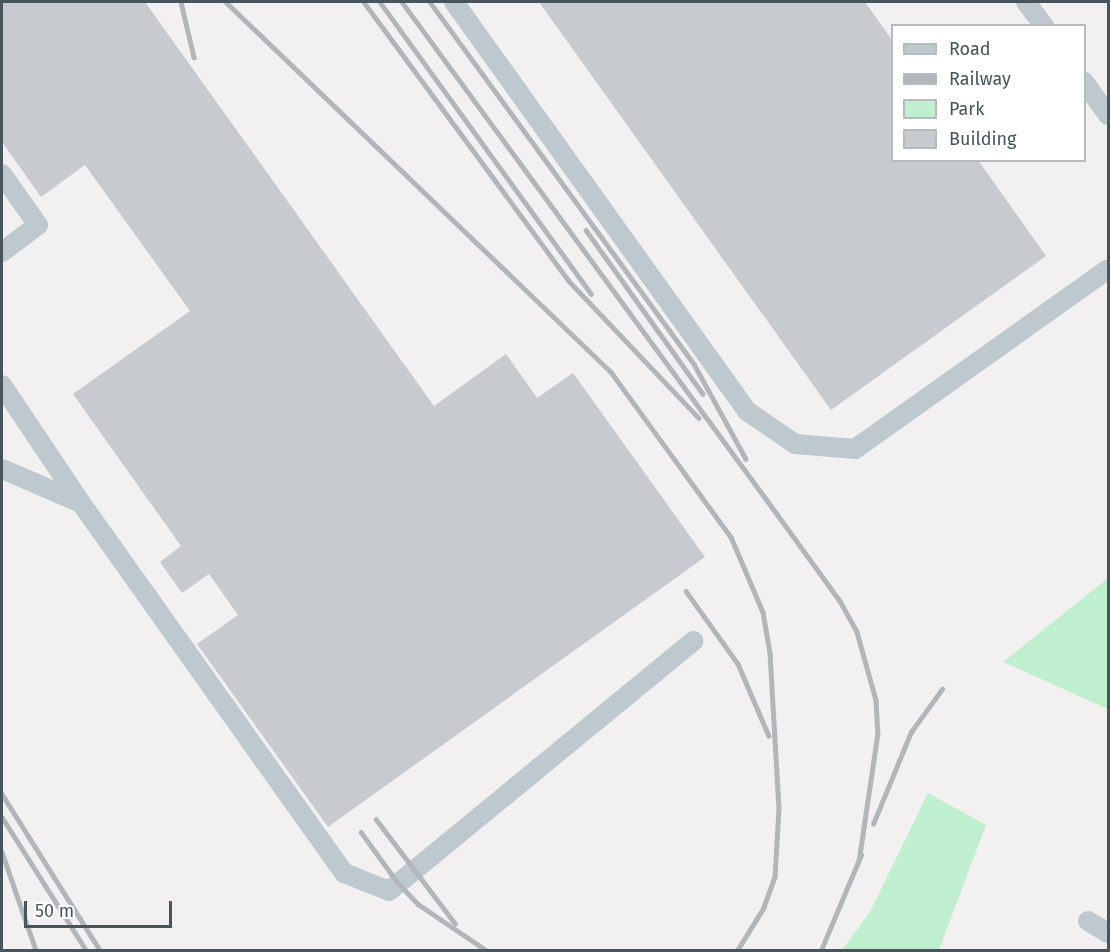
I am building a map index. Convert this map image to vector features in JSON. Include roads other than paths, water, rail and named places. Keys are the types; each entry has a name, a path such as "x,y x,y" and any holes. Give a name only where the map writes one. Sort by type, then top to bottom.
{"lane":[{"path":"454,2 747,411 795,444 855,449 1108,269"},
{"path":"1026,2 1042,24"},
{"path":"1086,85 1108,115"},
{"path":"2,174 38,225 2,252"},
{"path":"5,398 344,873 389,891 693,641"},
{"path":"2,469 81,503"},
{"path":"1088,921 1108,933"}],"railway":[{"path":"181,2 194,57"},
{"path":"226,2 611,372 731,537 763,612 770,653 779,808 775,877 764,908 738,950"},
{"path":"364,2 568,280 699,418"},
{"path":"380,2 591,294"},
{"path":"402,2 840,601 857,632 876,700 878,733 859,861"},
{"path":"430,2 694,364 746,459"},
{"path":"586,230 703,394"},
{"path":"686,591 738,664 769,736"},
{"path":"873,824 911,732 942,689"},
{"path":"2,794 100,950"},
{"path":"2,817 86,950"},
{"path":"376,819 455,923"},
{"path":"361,832 398,883 418,904 486,950"},
{"path":"2,852 36,950"},
{"path":"821,950 861,855"}]}
